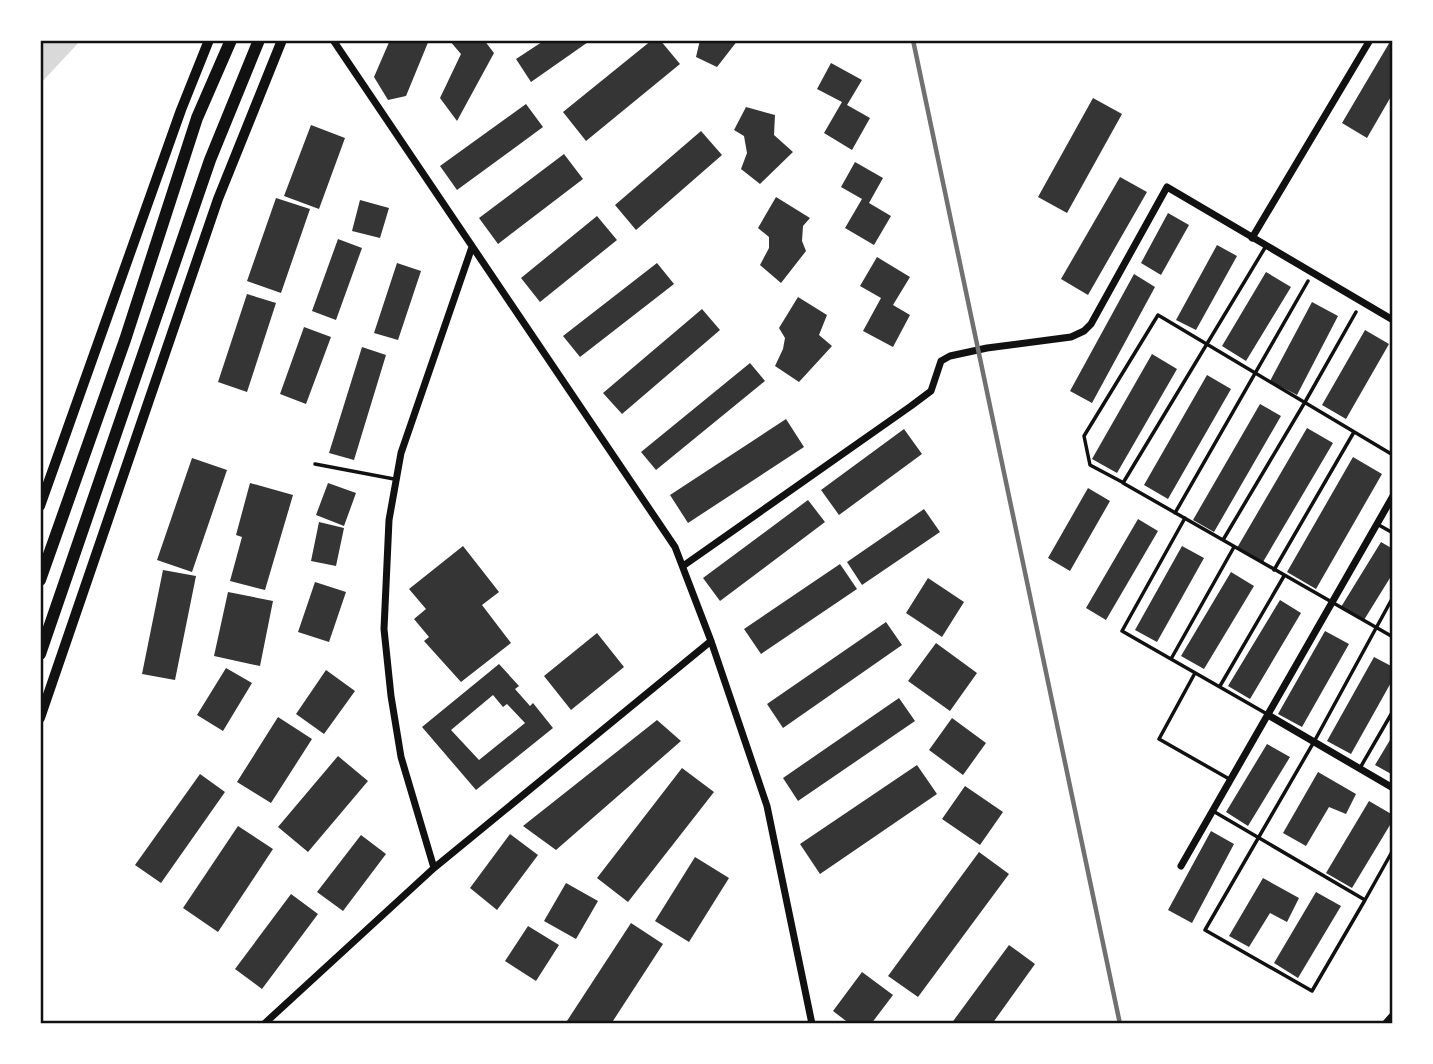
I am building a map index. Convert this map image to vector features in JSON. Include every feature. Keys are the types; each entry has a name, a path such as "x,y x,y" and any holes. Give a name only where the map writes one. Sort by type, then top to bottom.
{"highway":[{"path":"40,580 125,340 197,118 231,40"},
{"path":"40,654 210,160 259,40"}],"main road":[{"path":"40,506 181,110 209,40"},
{"path":"40,718 218,199 282,40"}],"street":[{"path":"333,40 674,547 711,641 767,806 812,1024"},
{"path":"1252,238 1370,40"},
{"path":"683,566 931,391 941,361 950,356 987,348 1071,337 1084,331 1091,324 1167,187 1393,320"},
{"path":"434,868 401,757 384,629 389,520 401,453 472,247"},
{"path":"1181,866 1393,496"},
{"path":"264,1024 434,868 711,641"},
{"path":"1268,715 1315,740 1393,788"},
{"path":"1385,1024 1393,1015"}],"lane":[{"path":"1123,483 1266,246"},
{"path":"1175,513 1308,281"},
{"path":"1222,540 1356,312"},
{"path":"1393,454 1158,315 1084,436 1090,465 1393,637"},
{"path":"1274,570 1354,432"},
{"path":"315,464 397,479"},
{"path":"1185,518 1122,631 1268,715"},
{"path":"1377,524 1393,533"},
{"path":"1171,659 1234,547"},
{"path":"1220,687 1284,576"},
{"path":"1393,597 1315,740 1205,930 1312,990 1390,860 1393,850"},
{"path":"1195,673 1158,739 1231,780"},
{"path":"1360,768 1393,711"},
{"path":"1213,811 1365,900"}],"shaded area":[{"path":"40,40 81,40 40,84"}],"building":[{"path":"390,40 429,40 406,96 388,100 374,77"},
{"path":"449,40 484,40 494,53 457,121 440,98 461,54"},
{"path":"545,40 591,40 531,82 516,59"},
{"path":"652,40 660,40 680,64 586,141 563,112"},
{"path":"700,40 738,40 717,67 696,57"},
{"path":"1391,40 1393,93 1367,138 1342,123"},
{"path":"831,63 862,80 847,105 870,118 852,150 824,133 842,102 817,89"},
{"path":"1093,98 1122,114 1067,213 1038,197"},
{"path":"526,104 543,127 457,190 440,166"},
{"path":"746,107 775,115 774,135 793,152 760,184 741,169 747,153 744,136 734,130"},
{"path":"311,125 345,138 319,209 284,196"},
{"path":"701,131 722,155 636,230 615,205"},
{"path":"564,154 583,179 498,244 479,218"},
{"path":"855,162 883,178 869,203 891,216 874,245 845,228 862,199 841,187"},
{"path":"1120,177 1147,192 1088,295 1061,279"},
{"path":"776,197 810,218 803,226 802,241 806,251 781,283 760,265 769,248 769,237 758,228"},
{"path":"276,198 310,209 281,293 247,281"},
{"path":"360,200 389,208 380,238 352,231"},
{"path":"1168,213 1189,225 1161,275 1141,263"},
{"path":"597,216 617,240 540,302 521,278"},
{"path":"338,239 362,248 336,320 312,311"},
{"path":"1217,245 1237,256 1196,330 1176,320"},
{"path":"877,257 910,277 893,305 910,315 893,347 863,331 881,298 860,286"},
{"path":"397,263 421,271 398,340 374,333"},
{"path":"657,263 674,284 580,357 563,336"},
{"path":"1266,272 1291,287 1246,361 1222,346"},
{"path":"1134,274 1155,287 1092,403 1070,391"},
{"path":"247,294 276,303 247,392 218,382"},
{"path":"798,297 827,315 819,335 832,346 799,382 775,366 785,338 779,328"},
{"path":"1312,302 1338,316 1297,395 1270,381"},
{"path":"702,309 720,330 622,414 603,393"},
{"path":"304,327 331,337 306,404 280,394"},
{"path":"1365,330 1389,344 1346,419 1322,405"},
{"path":"362,347 386,355 354,460 329,453"},
{"path":"1152,354 1177,369 1117,473 1092,459"},
{"path":"750,363 765,381 656,470 641,452"},
{"path":"1207,375 1231,389 1168,499 1144,485"},
{"path":"1260,404 1281,416 1214,532 1193,520"},
{"path":"786,419 804,447 688,523 670,495"},
{"path":"1307,428 1333,443 1263,562 1237,548"},
{"path":"904,429 922,454 839,515 821,490"},
{"path":"1353,457 1382,474 1316,589 1287,572"},
{"path":"192,458 227,470 192,572 157,560"},
{"path":"250,483 293,495 265,590 230,581 242,537 236,535"},
{"path":"328,483 356,493 344,526 316,515"},
{"path":"1088,488 1110,501 1070,571 1048,558"},
{"path":"808,500 825,522 720,601 703,578"},
{"path":"924,509 940,532 862,585 847,562"},
{"path":"1138,519 1158,531 1106,620 1086,608"},
{"path":"319,522 344,528 336,566 311,561"},
{"path":"1381,542 1393,549 1393,573 1364,620 1341,607"},
{"path":"463,546 499,592 482,605 511,643 461,682 424,641 429,637 414,619 426,609 409,589"},
{"path":"1182,546 1204,558 1157,642 1135,630"},
{"path":"840,564 857,589 761,654 744,629"},
{"path":"163,570 196,576 175,680 142,674"},
{"path":"1231,572 1254,586 1204,669 1181,656"},
{"path":"928,578 964,602 942,637 906,613"},
{"path":"315,582 346,592 329,642 298,632"},
{"path":"228,592 273,601 260,666 214,656"},
{"path":"1280,600 1301,613 1250,699 1228,686"},
{"path":"886,622 902,645 783,728 767,704"},
{"path":"1325,631 1349,644 1302,727 1278,714"},
{"path":"597,633 624,667 571,710 544,676"},
{"path":"936,643 977,673 950,711 908,681"},
{"path":"1374,657 1393,667 1393,679 1351,754 1327,741"},
{"path":"499,664 519,686 515,689 530,706 533,703 553,728 476,790 422,727","holes":["493,695 503,707 507,704 525,723 479,760 451,730"]},
{"path":"226,668 252,683 223,731 197,715"},
{"path":"326,670 355,691 324,734 296,714"},
{"path":"899,698 915,721 798,801 783,778"},
{"path":"278,717 312,739 271,803 237,782"},
{"path":"952,718 986,743 963,775 929,750"},
{"path":"657,720 681,741 556,850 523,826"},
{"path":"1393,735 1393,775 1375,765"},
{"path":"1267,744 1290,757 1248,826 1226,812"},
{"path":"338,756 368,781 308,852 278,827"},
{"path":"917,765 937,794 820,874 800,844"},
{"path":"682,768 714,792 628,902 597,878"},
{"path":"1318,772 1356,794 1346,814 1329,807 1306,846 1283,833"},
{"path":"200,774 225,792 161,883 135,865"},
{"path":"965,786 1003,812 980,845 942,819"},
{"path":"1369,801 1393,815 1393,820 1352,888 1326,873"},
{"path":"238,826 273,849 218,932 183,908"},
{"path":"1211,831 1234,844 1192,923 1168,910"},
{"path":"510,834 538,855 497,910 470,888"},
{"path":"361,835 386,854 343,911 317,892"},
{"path":"979,852 1009,874 918,997 888,976"},
{"path":"695,857 729,878 689,942 655,921"},
{"path":"1263,878 1299,898 1287,922 1270,913 1249,947 1229,936"},
{"path":"566,883 598,901 576,939 544,921"},
{"path":"1316,892 1341,906 1298,978 1274,963"},
{"path":"291,894 318,914 262,989 235,969"},
{"path":"631,923 663,944 611,1024 565,1024"},
{"path":"528,926 559,945 536,981 505,961"},
{"path":"1009,945 1035,964 992,1024 951,1024"},
{"path":"862,972 893,995 871,1024 850,1024 833,1011"}],"railway":[{"path":"913,40 1120,1024"}]}
